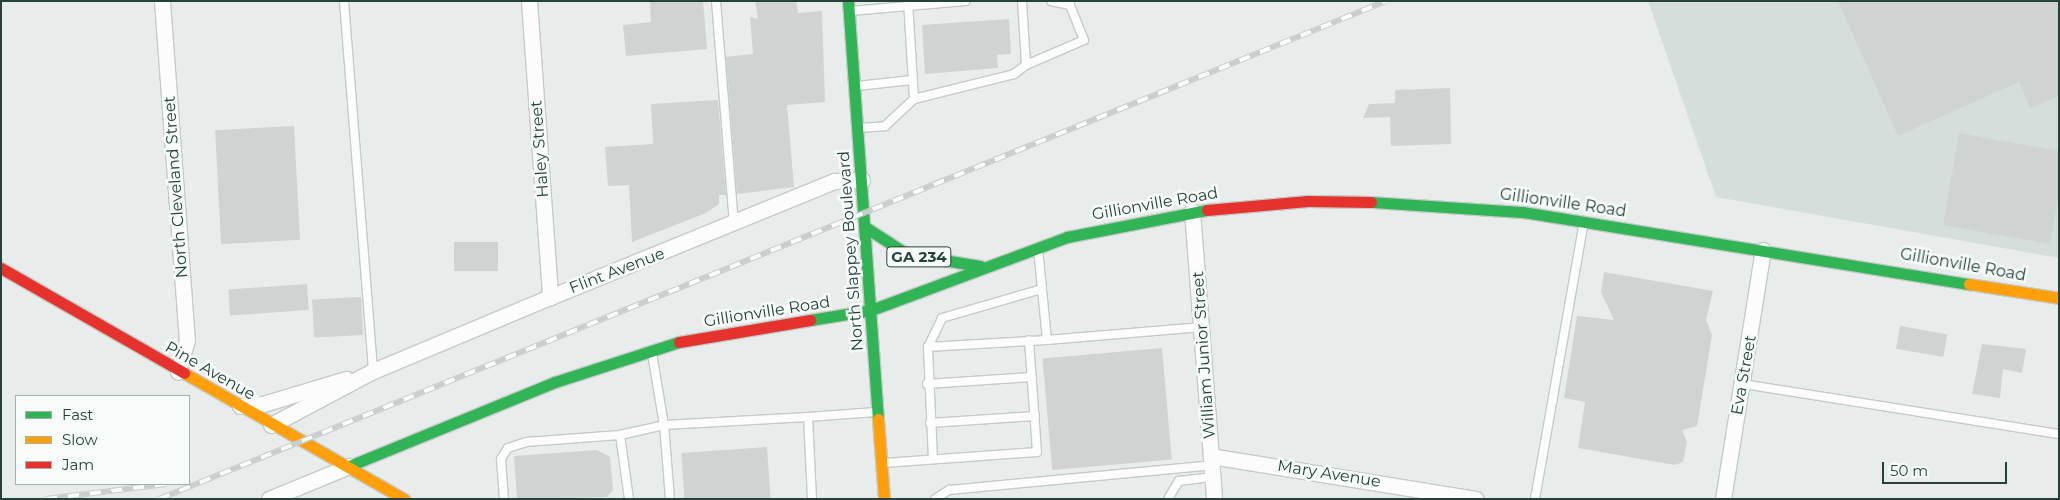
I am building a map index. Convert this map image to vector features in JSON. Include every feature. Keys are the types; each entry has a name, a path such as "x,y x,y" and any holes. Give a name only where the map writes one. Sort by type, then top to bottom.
{"main road":[{"name":"North Slappey Boulevard","path":"849,6 884,499"},
{"name":"Gillionville Road","path":"349,466 555,382 652,351 871,310 980,266 1038,246 1192,211 1308,201 1402,202 1584,222 2059,298"},
{"name":"GA 234","path":"865,226 907,254 980,266"},
{"name":"Pine Avenue","path":"1,268 239,407 349,466 398,497"}],"street":[{"name":"North Cleveland Street","path":"162,1 187,340 178,372"},
{"name":"Haley Street","path":"529,1 550,297"},
{"name":"Flint Avenue","path":"271,425 373,371 550,297 734,225 834,181 862,180"},
{"name":"William Junior Street","path":"1192,211 1216,498"},
{"name":"Eva Street","path":"1723,499 1743,384 1763,250"},
{"name":"Flint Avenue","path":"239,407 263,404 373,371"},
{"path":"269,499 349,466"},
{"name":"Mary Avenue","path":"1212,466 1476,499"}],"lane":[{"path":"344,1 373,371"},
{"path":"716,1 734,225"},
{"path":"849,6 966,1"},
{"path":"1022,1 1026,65"},
{"path":"858,128 885,126 914,99 1014,74 1026,65 1084,40 1070,4 1051,1"},
{"path":"908,4 914,99"},
{"path":"856,86 912,80"},
{"path":"1536,499 1584,222"},
{"path":"1038,246 1047,340"},
{"path":"933,459 927,384 928,347 942,318 1042,289"},
{"path":"928,347 1047,340 1203,327"},
{"path":"881,463 1037,452 1029,340"},
{"path":"652,351 664,425 670,499"},
{"path":"927,384 1032,377"},
{"path":"1743,384 2059,434"},
{"path":"504,499 501,459 508,448 526,442 620,435 664,425 878,412"},
{"path":"930,423 1035,416"},
{"path":"808,417 812,499"},
{"path":"620,435 628,499"},
{"path":"936,499 949,490 1212,466"},
{"path":"1168,499 1179,481 1212,466"}],"shaded area":[{"path":"1648,1 2059,1 2059,258 1716,197"}],"building":[{"path":"650,1 703,1 707,49 626,56 623,25 651,22"},
{"path":"755,1 796,1 798,13 822,11 825,102 787,105 794,187 737,194 726,57 753,54 750,17 758,19"},
{"path":"1838,1 2059,1 2059,96 2030,108 2019,82 1898,136"},
{"path":"1009,19 1011,54 997,55 998,68 925,74 922,25"},
{"path":"1450,88 1451,144 1391,146 1390,117 1363,118 1369,104 1395,103 1395,90"},
{"path":"718,100 726,195 719,195 719,204 706,213 632,242 629,185 608,186 605,147 653,144 651,104"},
{"path":"294,126 300,240 221,244 215,130"},
{"path":"1959,133 2059,151 2059,193 2050,244 1943,225"},
{"path":"454,242 498,242 498,271 454,271"},
{"path":"1604,272 1713,291 1706,320 1712,335 1697,426 1682,430 1687,442 1683,462 1675,465 1578,448 1585,402 1564,398 1577,316 1614,320 1601,292"},
{"path":"307,284 309,310 230,315 228,290"},
{"path":"361,297 363,335 314,338 312,300"},
{"path":"1900,326 1947,334 1943,357 1896,349"},
{"path":"1982,344 2026,349 2022,373 2003,369 2000,398 1972,394"},
{"path":"1162,348 1172,460 1052,470 1042,358"},
{"path":"767,447 771,499 684,499 681,453"},
{"path":"597,450 610,457 613,490 607,497 517,499 514,456"}],"railway":[{"path":"159,499 1386,1"},
{"path":"46,499 158,485"}],"traffic: fast":[{"path":"848,1 878,419"},
{"path":"1371,202 1523,212 1969,284"},
{"path":"810,320 871,310 1067,237 1207,210"},
{"path":"865,227 907,254 980,266"},
{"path":"349,466 555,382 679,342"}],"traffic: slow":[{"path":"1969,284 2059,298"},
{"path":"184,373 404,499"},
{"path":"878,419 884,499"}],"traffic: jam":[{"path":"1207,210 1308,201 1371,202"},
{"path":"1,268 184,373"},
{"path":"679,342 810,320"}]}
